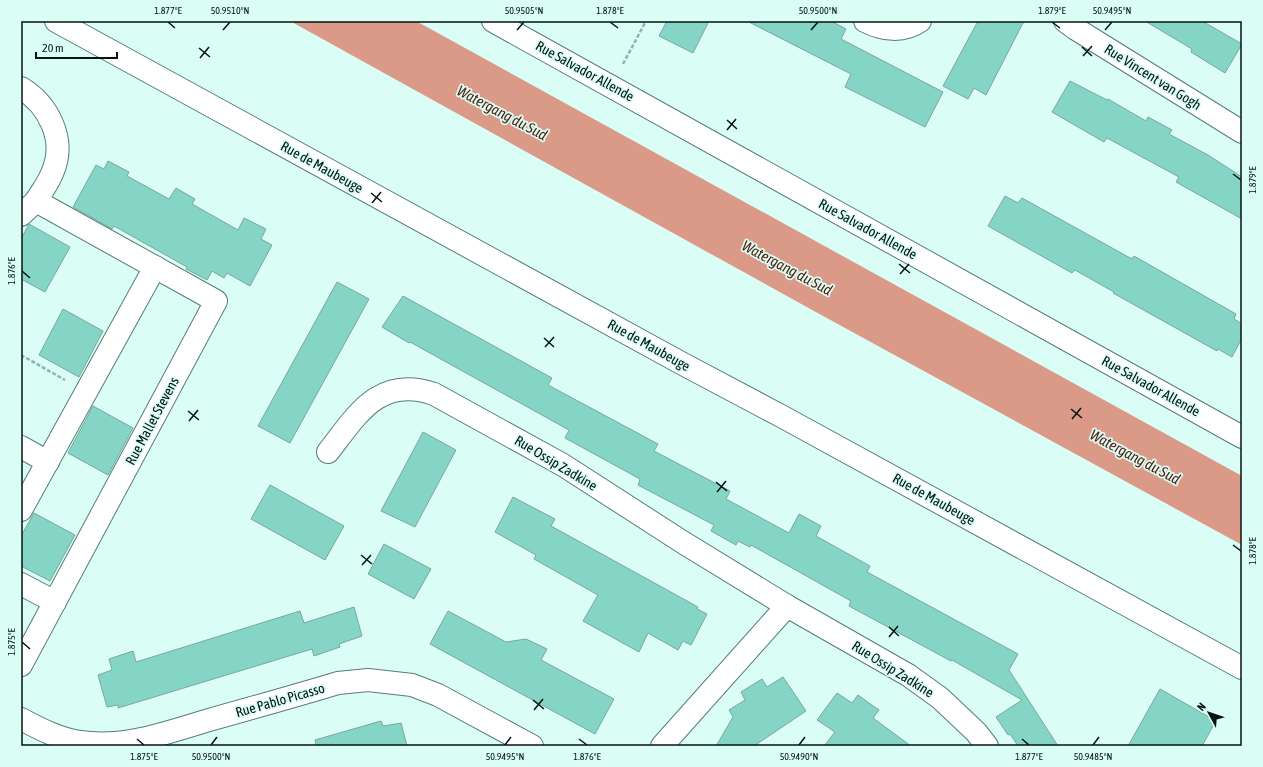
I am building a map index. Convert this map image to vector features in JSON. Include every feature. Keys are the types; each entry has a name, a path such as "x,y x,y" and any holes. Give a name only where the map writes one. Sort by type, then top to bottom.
{"street":[{"name":"Rue de Maubeuge","path":"56,21 1242,668"},
{"name":"Rue Salvador Allende","path":"493,21 1242,437"},
{"path":"865,21 875,26 896,30 916,24 920,21"},
{"name":"Rue Vincent van Gogh","path":"1065,21 1076,30 1242,132"},
{"name":"Rue Mallet Stevens","path":"21,88 39,101 45,109 56,132 57,144 57,157 50,179 28,208 155,267 216,301 21,665"},
{"path":"21,510 155,267"},
{"name":"Rue Ossip Zadkine","path":"328,452 360,412 377,398 387,393 400,390 424,391 434,394 563,465 684,543 788,606 908,675 940,698 976,732 987,746"},
{"path":"21,447 48,462"},
{"path":"21,584 55,602"},
{"path":"662,746 788,606"},
{"name":"Rue Pablo Picasso","path":"21,719 50,734 65,739 99,744 118,743 150,736 338,683 382,680 412,685 438,695 532,746"}],"path":[{"path":"611,86 646,21"},
{"path":"21,355 87,392"}],"water":[{"name":"Watergang du Sud","path":"290,21 416,21 1242,476 1242,545 814,311"}],"building":[{"path":"667,21 709,21 693,53 659,36"},
{"path":"747,21 831,21 846,29 841,39 943,92 925,127 845,87 851,74"},
{"path":"978,21 1024,21 986,95 974,88 968,99 943,86"},
{"path":"1145,21 1202,21 1242,44 1225,73 1191,52 1192,49"},
{"path":"1070,81 1107,100 1108,99 1146,121 1148,117 1172,130 1169,134 1208,155 1242,177 1242,219 1176,182 1179,177 1107,138 1104,142 1052,112"},
{"path":"108,161 129,172 127,176 169,199 176,188 195,199 192,204 238,230 244,218 266,229 261,239 272,245 250,286 227,273 224,278 212,271 207,280 114,226 112,229 73,207 96,165 104,169"},
{"path":"1005,196 1018,203 1022,198 1132,259 1134,256 1236,314 1234,319 1242,324 1242,338 1232,357 1218,349 1217,351 1075,270 1072,273 988,226"},
{"path":"29,224 70,247 45,292 21,279 21,239"},
{"path":"337,282 369,299 290,443 258,426"},
{"path":"403,296 552,378 548,385 658,444 654,451 730,491 726,499 789,533 799,514 821,526 816,536 870,566 867,572 1018,654 1009,670 1058,746 1018,746 1010,734 1008,735 996,717 1022,700 952,660 951,661 849,606 851,601 751,545 750,547 738,541 736,545 711,531 714,525 638,485 640,479 565,438 569,430 382,327"},
{"path":"63,309 103,331 79,377 39,355"},
{"path":"93,406 133,428 108,475 68,453"},
{"path":"423,432 456,450 415,527 381,511"},
{"path":"270,485 344,526 325,560 251,519"},
{"path":"513,497 555,519 551,526 698,607 697,609 707,614 691,645 683,641 678,650 648,633 639,652 583,621 598,595 534,559 536,555 495,532"},
{"path":"34,513 75,535 50,581 21,566 21,536"},
{"path":"384,544 431,569 414,599 368,574"},
{"path":"354,607 362,636 339,644 340,647 314,656 312,649 118,708 118,705 107,707 98,675 112,670 109,659 133,651 136,662 300,611 304,623"},
{"path":"448,611 506,642 526,639 547,649 541,660 614,699 595,734 430,644"},
{"path":"783,677 806,711 754,746 716,746 733,717 729,710 745,700 741,692 762,679 767,687"},
{"path":"1160,689 1216,721 1202,746 1128,746"},
{"path":"837,693 852,703 858,695 879,710 873,718 911,746 824,746 835,732 817,720"},
{"path":"381,721 383,726 401,723 407,746 316,746 315,740"}]}
